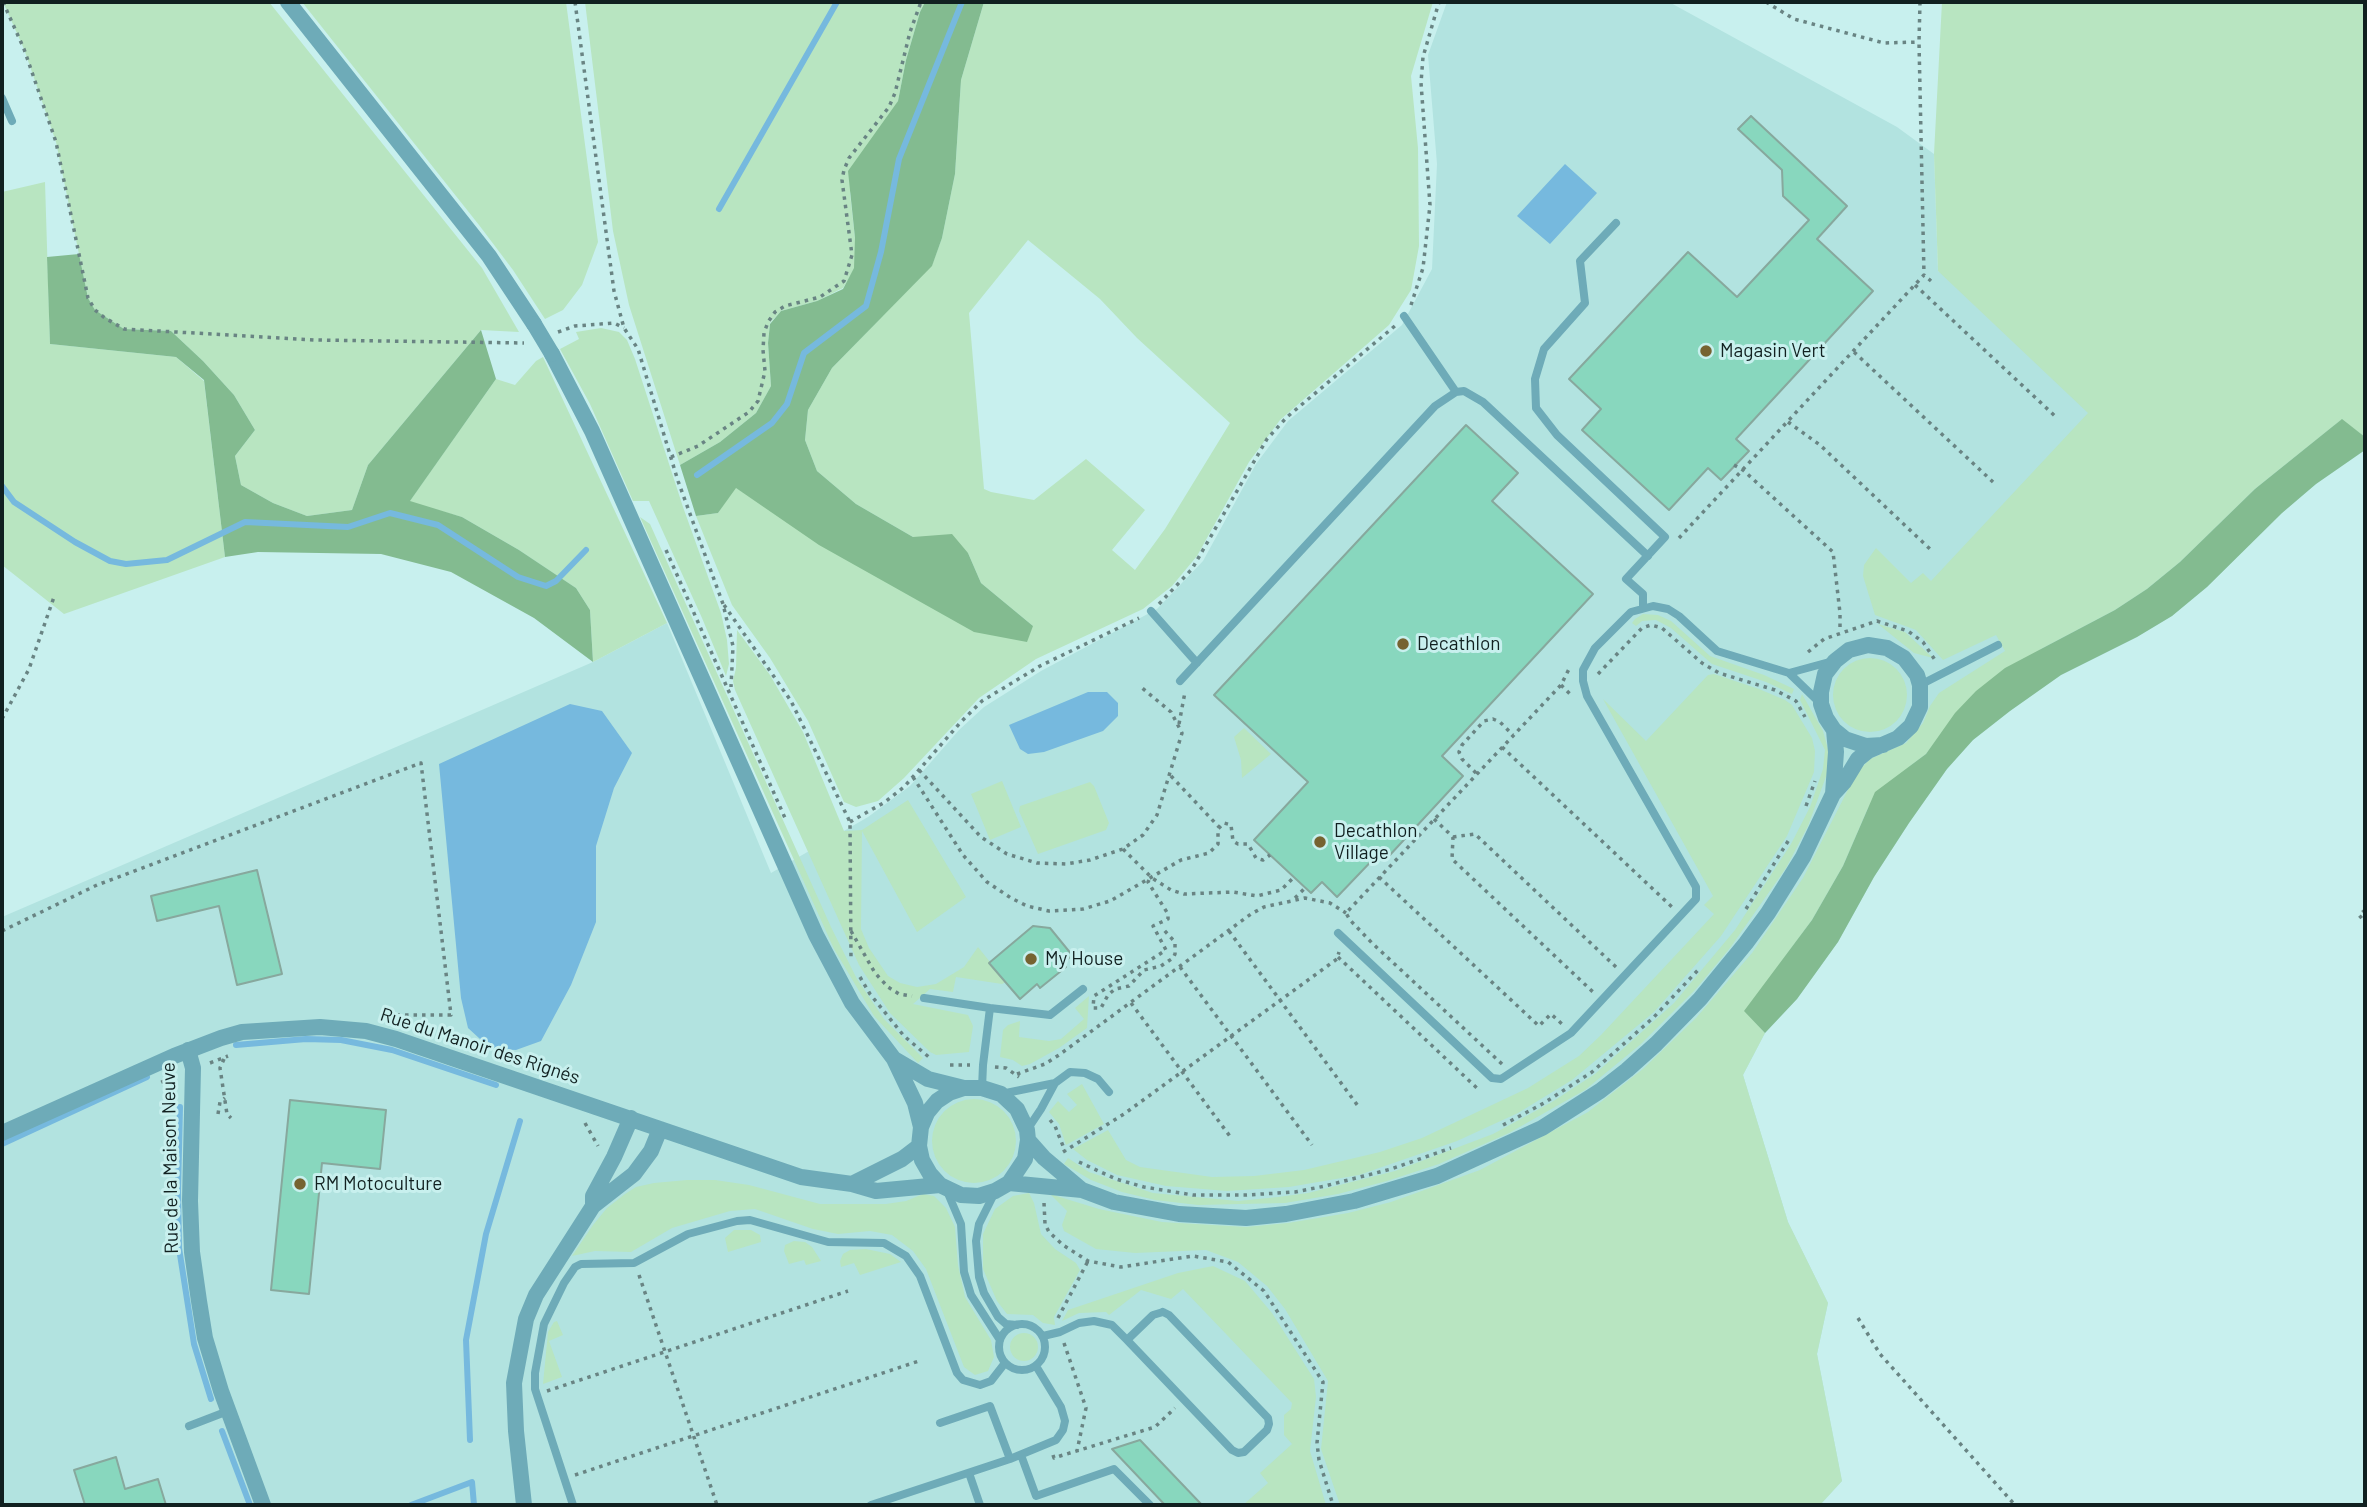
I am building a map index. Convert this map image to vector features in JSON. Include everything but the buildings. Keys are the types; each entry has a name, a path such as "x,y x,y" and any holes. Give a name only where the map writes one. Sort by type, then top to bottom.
{"street":[{"path":"288,2 489,256 552,354 592,430 816,935 852,1003 894,1059 915,1102 921,1127"},
{"path":"1833,794 1858,759 1898,738 1911,726 1920,707 1917,675 1905,658 1887,648 1868,645 1849,650 1835,661 1825,674 1821,704 1834,730 1845,739 1866,746 1883,745"},
{"path":"964,1088 937,1101 927,1113 921,1127 919,1146 922,1160 930,1174 943,1186 961,1195 979,1196 1002,1187 1044,1185 1082,1190 1114,1202 1179,1214 1247,1217 1286,1214 1329,1206 1410,1185 1470,1163 1542,1128 1618,1077 1656,1044 1700,999 1746,943 1785,887 1824,816 1833,794 1836,752 1834,730"},
{"name":"Rue du Manoir des Rignés","path":"2,1133 188,1050 242,1032 320,1027 366,1031 511,1076 801,1177 852,1184 876,1191 943,1186"},
{"name":"Rue de la Maison Neuve","path":"188,1050 193,1068 190,1200 192,1252 205,1338 228,1411 263,1505"},
{"path":"894,1059 928,1079 1001,1094 1017,1109 1027,1135 1053,1166 1082,1190"},
{"path":"593,1206 593,1195 631,1118"},
{"path":"524,1505 514,1383 522,1336 536,1295 593,1206 634,1174 651,1151 660,1129"},
{"path":"1002,1187 1025,1159 1027,1135"},
{"path":"852,1184 902,1159 919,1146"}],"lane":[{"path":"2,98 12,121"},
{"path":"1616,223 1580,261 1585,303 1544,349 1535,379 1536,408 1557,435 1665,537 1626,579 1643,594 1643,607"},
{"path":"1404,316 1456,393"},
{"path":"1180,681 1435,406 1456,393 1464,391 1483,401 1648,556"},
{"path":"1340,936 1492,1078 1501,1079 1570,1033 1696,899 1696,887 1584,686 1583,670 1595,648 1631,612 1653,606 1668,609 1717,651 1789,673 1821,704"},
{"path":"1151,611 1197,663"},
{"path":"1920,685 1998,645"},
{"path":"1789,673 1835,661"},
{"path":"924,998 1050,1015 1083,989"},
{"path":"982,1088 990,1009"},
{"path":"1001,1094 1055,1083 1070,1072 1085,1073 1098,1079 1109,1091"},
{"path":"1027,1135 1055,1083"},
{"path":"943,1186 961,1224 964,1272 971,1295 1000,1340"},
{"path":"1002,1187 979,1224 976,1241 979,1277 984,1293 998,1317 1006,1324 1031,1326 1042,1336 1044,1357 1036,1366 1024,1370 1016,1370 1005,1363 999,1348 1004,1333 1017,1325"},
{"path":"573,1505 536,1394 535,1373 544,1324 570,1273 582,1264 634,1263 688,1234 750,1220 828,1242 884,1243 906,1256 920,1276 957,1373 963,1380 980,1385 991,1381 1005,1363"},
{"path":"1042,1336 1060,1332 1079,1323 1094,1321 1112,1325 1232,1450 1244,1452 1266,1430 1268,1418 1169,1315 1163,1312 1153,1315 1127,1340"},
{"path":"871,1505 1047,1446 1056,1440 1065,1421 1061,1407 1036,1366"},
{"path":"940,1423 990,1406 1010,1459"},
{"path":"188,1426 228,1411"},
{"path":"1021,1455 1036,1496 1114,1469 1150,1505"},
{"path":"969,1473 980,1505"}],"path":[{"path":"3,2 24,49 57,142 88,298 95,310 105,318 124,328 315,340 522,344"},
{"path":"575,2 614,291 624,328 638,349 671,457 723,604 733,646 730,690"},
{"path":"671,457 698,446 749,412 758,401 765,371 764,333 775,312 785,306 820,297 844,281 852,255 842,180 844,170 849,158 892,100 921,2"},
{"path":"850,822 886,802 982,701 1040,666 1151,611 1192,569 1267,439 1287,416 1404,316 1418,290 1427,244 1430,205 1421,83 1427,38 1439,2"},
{"path":"1766,2 1794,19 1871,40 1884,43 1919,42"},
{"path":"1676,541 1924,275 1920,2"},
{"path":"1924,275 1931,281"},
{"path":"1915,285 2055,416"},
{"path":"575,326 614,323 624,328"},
{"path":"1853,352 1993,482"},
{"path":"1788,422 1820,445 1930,548"},
{"path":"1734,466 1743,470 1833,552 1840,632"},
{"path":"663,542 786,818"},
{"path":"2,719 29,669 54,597"},
{"path":"723,604 791,701 850,822 851,960 846,950"},
{"path":"1571,694 1584,686 1642,628 1651,625 1662,628 1702,663 1719,673 1760,684 1796,701 1809,723"},
{"path":"1346,913 1561,685 1569,668"},
{"path":"1179,724 1186,687 1180,681"},
{"path":"919,770 981,837 1007,854 1037,863 1059,864 1090,860 1124,849 1151,826 1157,815 1182,733 1171,712 1141,687"},
{"path":"1476,773 1462,760 1459,752 1462,745 1485,721 1493,719 1513,734"},
{"path":"1502,747 1682,916"},
{"path":"2,931 97,885 421,763 452,1015 393,1014 366,1031"},
{"path":"1804,811 1818,771"},
{"path":"913,776 975,870 997,890 1027,905 1049,911 1083,909 1110,901 1181,860 1213,851 1218,844 1219,827 1171,776"},
{"path":"1434,819 1454,837"},
{"path":"1219,827 1224,823 1231,825 1233,841 1248,844 1256,859 1263,860 1270,855"},
{"path":"1743,913 1794,832"},
{"path":"1454,837 1475,834 1625,976"},
{"path":"1454,837 1452,859 1602,1000"},
{"path":"1124,849 1151,879 1184,894 1233,892 1256,896 1281,890 1294,877"},
{"path":"1379,877 1539,1026 1551,1014 1570,1033"},
{"path":"1151,879 1149,882 1168,914 1168,919 1153,926 1166,950 1094,996 1091,1005 1095,1010 1101,1009 1108,995 1115,989 1129,986 1144,970 1161,966 1173,958 1175,942 1164,930"},
{"path":"1294,900 1306,887"},
{"path":"946,1066 983,1065 1006,1068 1017,1074 1045,1063 1264,907 1294,900 1319,900 1346,913 1350,920 1511,1072"},
{"path":"2365,910 2360,915 2365,922"},
{"path":"1053,1166 1064,1150 1114,1122 1337,957 1340,936 1350,920"},
{"path":"850,929 875,973 888,987 899,993 924,998"},
{"path":"1229,931 1358,1106"},
{"path":"1337,957 1479,1090"},
{"path":"1180,967 1312,1145"},
{"path":"1502,1125 1544,1103 1592,1072 1654,1017 1699,970"},
{"path":"857,971 870,994 904,1037 939,1062"},
{"path":"1131,1003 1233,1139"},
{"path":"161,1078 223,1059 232,1053"},
{"path":"223,1059 220,1068 227,1114 231,1118"},
{"path":"218,1114 220,1102 225,1098"},
{"path":"579,1119 587,1125 600,1149 614,1157"},
{"path":"1076,1160 1116,1179 1144,1187 1182,1194 1234,1196 1295,1192 1325,1186 1391,1169 1452,1148"},
{"path":"1064,1150 1070,1156"},
{"path":"1044,1185 1043,1212 1049,1232 1062,1245 1088,1261 1121,1267 1163,1259 1193,1256 1205,1258 1228,1262 1264,1291 1323,1382 1317,1444 1319,1460 1333,1505"},
{"path":"1077,1451 1086,1408 1060,1332 1058,1314 1074,1290 1088,1261"},
{"path":"634,1263 717,1505"},
{"path":"536,1394 848,1291"},
{"path":"1858,1318 1880,1354 2015,1505"},
{"path":"564,1479 919,1361"},
{"path":"1047,1446 1054,1458 1155,1427 1184,1400"}],"shaded area":[{"path":"1447,2 1669,2 1897,127 1934,154 1938,271 2365,437 2365,450 2316,484 2282,513 2207,587 2172,616 2137,637 2061,675 1973,740 1947,769 1909,823 1874,877 1838,942 1797,999 1765,1033 1743,1075 1788,1222 1828,1303 1817,1354 1842,1481 1820,1505 2,1505 2,917 593,662 667,623 771,873 868,817 910,786 959,730 984,707 1041,671 1157,609 1203,561 1256,464 1288,421 1402,325 1432,269 1437,164 1428,55"},
{"path":"1565,164 1597,193 1550,244 1517,216"},
{"path":"1088,692 1107,692 1118,703 1118,716 1103,731 1044,752 1028,754 1020,749 1009,725"},
{"path":"570,704 602,711 632,753 614,788 596,846 596,922 571,985 541,1041 516,1050 491,1049 468,1028 461,998 439,764"}],"green space":[{"path":"3,2 269,2 482,268 519,332 481,330 368,465 352,510 307,516 273,503 241,485 235,456 255,430 234,395 171,331 124,329 95,310 88,298 56,142 24,49"},
{"path":"302,2 566,2 598,242 582,285 563,310 545,319 479,225"},
{"path":"585,2 925,2 906,60 898,101 850,193 855,268 843,288 817,301 781,311 770,323 768,343 771,386 756,413 720,442 680,465 629,305 613,231"},
{"path":"925,2 984,2 961,80 955,174 942,238 932,266 832,368 808,410 805,440 817,471 856,504 913,537 952,534 968,553 981,583 1033,626 1027,642 974,632 819,545 736,488 718,513 696,516 680,465 720,442 756,413 771,386 768,343 770,324 781,311 817,301 843,289 854,268 855,238 848,171 898,101 906,60"},
{"path":"984,2 1433,2 1411,76 1418,148 1419,246 1411,290 1389,325 1280,420 1249,462 1197,556 1172,586 1143,609 1036,659 979,698 904,778 878,801 856,807 844,802 808,721 770,658 732,605 696,516 718,513 735,487 755,500 1033,626 981,583 968,553 913,537 856,504 817,471 805,440 808,410 832,368 932,265 942,238 955,174 961,80","holes":["1028,240 1100,299 1137,338 1230,423 1165,529 1135,570 1112,550 1145,510 1086,459 1034,500 984,489 969,313"]},
{"path":"1942,2 2365,2 2365,437 2341,420 2255,489 2180,562 2147,589 2115,610 2041,649 1936,741 1926,754 1910,766 1868,808 1843,866 1812,920 1745,1011 1765,1033 1743,1075 1788,1222 1828,1303 1817,1354 1842,1481 1820,1505 1340,1505 1321,1449 1328,1381 1285,1309 1267,1286 1238,1262 1206,1250 1135,1253 1096,1249 1064,1231 1062,1225 1067,1211 1050,1194 1099,1209 1162,1222 1246,1227 1288,1223 1348,1213 1391,1202 1480,1170 1588,1112 1643,1069 1696,1018 1752,953 1803,878 1857,772 1870,759 1906,743 1923,723 1939,693 2005,651 1996,635 1943,660 1916,630 1875,615 1863,576 1864,565 1876,548 1911,583 1923,573 1931,581 2088,413 1938,271 1934,154"},
{"path":"45,182 50,344 176,357 204,381 225,557 64,614 2,565 2,192"},
{"path":"79,254 88,298 95,310 124,329 171,331 234,395 255,430 235,456 241,485 273,503 307,516 352,510 368,465 481,330 496,379 410,501 462,517 519,550 576,588 590,610 593,662 534,618 451,572 381,554 258,552 225,557 204,380 176,357 50,344 47,257"},
{"path":"601,328 619,332 627,340 635,359 721,613 729,664 726,676 649,501 633,501 590,404 560,349 579,339 576,332"},
{"path":"543,357 667,623 593,662 590,610 576,588 519,550 462,517 409,502 496,379 515,385 536,361"},
{"path":"2342,419 2365,437 2365,450 2316,484 2282,513 2207,587 2172,616 2137,637 2061,675 1973,740 1947,769 1909,823 1874,877 1838,942 1797,999 1765,1033 1744,1011 1812,920 1843,866 1875,792 1926,754 1955,713 1976,691 2005,668 2115,610 2147,589 2180,562 2255,489"},
{"path":"640,517 650,524 831,927 857,979 884,1019 923,1058 918,1063 874,1016 834,949"},
{"path":"1643,614 1658,615 1671,621 1710,656 1764,675 1794,689 1792,694 1766,682 1712,664 1671,628 1656,620 1642,621 1636,626 1632,623"},
{"path":"1878,624 1905,632 1933,658 1914,653"},
{"path":"737,630 770,675 803,732 844,831 862,830 908,800 966,897 917,932 862,831 861,929 869,948 888,976 900,983 917,987 936,984 964,967 978,947 1006,982 1002,984 956,977 953,992 930,989 913,1004 968,1015 973,1026 969,1052 936,1055 930,1052 890,1013 859,965 735,690 733,681"},
{"path":"1863,658 1877,658 1891,664 1901,674 1907,695 1905,709 1891,726 1877,732 1863,732 1849,726 1839,716 1833,702 1833,688 1839,674 1849,664"},
{"path":"1714,674 1759,689 1792,705 1812,738 1815,751 1814,772 1787,836 1721,936 1654,1012 1572,1080 1518,1113 1457,1141 1359,1175 1289,1187 1227,1191 1166,1186 1117,1175 1087,1160 1073,1149 1108,1130 1126,1160 1140,1167 1212,1177 1254,1176 1304,1170 1380,1152 1422,1138 1528,1088 1579,1056 1714,914 1704,905 1713,896 1603,699 1646,741 1708,675"},
{"path":"1802,694 1823,731 1828,749 1828,771 1808,826 1786,868 1730,948 1695,990 1641,1044 1585,1090 1509,1133 1439,1164 1338,1194 1285,1203 1198,1205 1155,1200 1122,1192 1091,1180 1064,1164 1068,1158 1089,1172 1153,1193 1238,1201 1278,1197 1308,1193 1395,1171 1493,1134 1552,1102 1595,1074 1674,1003 1735,930 1791,844 1810,807 1823,769 1825,750 1800,700"},
{"path":"1244,728 1271,754 1242,778 1241,760 1234,737"},
{"path":"1002,781 1021,827 990,840 971,794"},
{"path":"1090,782 1109,823 1106,830 1038,854 1019,811 1020,806"},
{"path":"1089,996 1087,1028 1059,1048 1022,1066 1013,1060 1000,1057 1003,1030 1008,1025 1020,1021 1019,1037 1049,1041 1061,1039 1084,1019 1075,1008"},
{"path":"1082,1084 1104,1124 1066,1145 1059,1124 1049,1112 1058,1101 1069,1112 1077,1105 1067,1094"},
{"path":"974,1099 990,1102 1004,1111 1013,1125 1016,1141 1013,1157 1004,1171 990,1180 974,1183 958,1180 944,1171 935,1157 932,1141 935,1125 944,1111 958,1102"},
{"path":"687,1180 715,1180 749,1185 820,1204 886,1204 906,1201 923,1194 934,1196 946,1208 955,1227 958,1265 965,1297 991,1340 994,1357 988,1371 975,1375 964,1367 926,1269 913,1251 892,1235 870,1231 838,1234 813,1229 755,1209 730,1211 672,1228 631,1252 595,1251 572,1256 607,1208 625,1194 636,1187"},
{"path":"1029,1193 1041,1234 1055,1249 1076,1263 1080,1270 1054,1317 1055,1325 1043,1323 1033,1315 1007,1314 997,1301 983,1269 983,1234 995,1209 1013,1196"},
{"path":"734,1230 751,1230 760,1235 761,1242 728,1252 725,1238"},
{"path":"794,1241 805,1242 812,1247 821,1261 806,1265 804,1260 789,1264 784,1251 785,1245"},
{"path":"866,1249 890,1254 901,1262 860,1275 854,1263 841,1267 843,1254 850,1250"},
{"path":"1213,1266 1245,1281 1272,1313 1314,1379 1316,1397 1310,1451 1326,1505 1243,1505 1268,1483 1260,1473 1292,1444 1284,1435 1284,1415 1291,1409 1292,1403 1183,1289 1171,1299 1141,1290 1109,1315 1106,1312 1079,1313 1062,1321 1068,1310 1178,1273"},
{"path":"557,1321 563,1335 549,1341 562,1377 543,1384 548,1332"},
{"path":"1024,1333 1034,1337 1038,1347 1034,1357 1024,1361 1014,1357 1010,1347 1014,1337"}],"waterway":[{"path":"719,209 837,2"},
{"path":"697,475 772,423 787,404 804,353 866,306 881,252 899,159 962,2"},
{"path":"2,486 14,502 75,542 110,561 126,564 167,560 245,522 348,527 390,513 438,525 518,577 546,586 556,581 586,550"},
{"path":"236,1045 306,1039 341,1040 392,1050 496,1085"},
{"path":"2,1144 147,1077"},
{"path":"180,1107 179,1248 194,1344 211,1399"},
{"path":"470,1440 466,1340 486,1234 520,1121"},
{"path":"222,1431 250,1505"},
{"path":"411,1505 472,1482 474,1505"}],"place":[{"name":"Magasin Vert","path":"1706,351"},
{"name":"Decathlon","path":"1403,644"},
{"name":"Decathlon Village","path":"1320,842"},
{"name":"My House","path":"1031,959"},
{"name":"RM Motoculture","path":"300,1184"}]}
